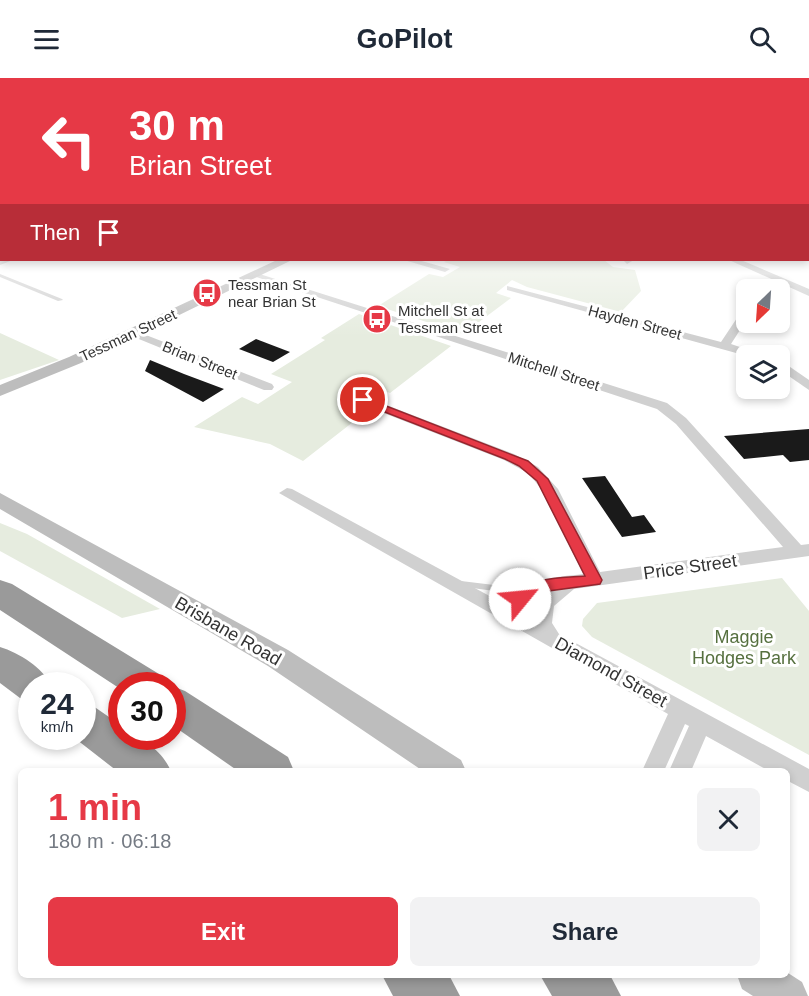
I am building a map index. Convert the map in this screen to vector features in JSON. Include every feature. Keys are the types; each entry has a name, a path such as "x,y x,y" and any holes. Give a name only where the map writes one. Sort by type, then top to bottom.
{"highway":[{"path":"0,594 124,672"},
{"path":"0,662 18,675"},
{"path":"186,712 269,768"},
{"path":"96,731 146,768"},
{"path":"412,978 434,996"},
{"path":"570,978 595,996"}],"street":[{"name":"Tessman Street","path":"0,391 66,364 284,261"},
{"path":"412,261 445,269"},
{"path":"736,261 809,293"},
{"name":"Mitchell Street","path":"256,274 662,406 681,421 803,551"},
{"name":"Hayden Street","path":"510,289 736,348"},
{"path":"725,345 736,328"},
{"name":"Brian Street","path":"133,333 267,387"},
{"path":"790,372 809,386"},
{"name":"Brian Street","path":"255,395 279,380"},
{"path":"362,400 509,457 533,470 550,489 595,580"},
{"name":"Diamond Street","path":"287,494 785,768"},
{"name":"Brisbane Road","path":"0,500 278,658 445,768"},
{"name":"Price Street","path":"518,621 516,608 523,596 534,588 803,551"},
{"path":"562,646 545,630 540,618 547,600 570,583"},
{"path":"518,621 540,618"},
{"path":"654,768 680,710"},
{"path":"681,768 701,722"},
{"name":"Diamond Street","path":"790,771 809,781"},
{"path":"761,978 788,996"}],"lane":[{"path":"0,275 60,300"},
{"path":"443,579 494,588 550,585"}],"green space":[{"path":"605,261 613,267 635,270 641,291 621,312 527,287 512,280 496,293 511,298 463,334 378,306 429,274 443,277 460,267 444,262"},
{"path":"359,314 451,346 390,393 372,386 343,407 362,415 303,461 270,444 194,427 242,397 258,404 292,382 271,374 325,340 321,338"},
{"path":"0,333 59,360 0,380"},
{"path":"0,523 27,534 160,609 122,618 0,551"},
{"name":"Maggie Hodges Park","path":"782,578 809,611 809,755 592,637 582,626 583,619 597,603"}],"building":[{"path":"256,339 290,352 273,362 239,349"},
{"path":"150,360 224,389 203,402 145,371"},
{"path":"809,429 809,460 790,462 783,455 744,459 724,436"},
{"path":"605,476 632,517 644,515 656,532 622,537 582,478"}],"place":[{"name":"Tessman St near Brian St","path":"207,293"},
{"name":"Mitchell St at Tessman Street","path":"377,319"}],"route":[{"path":"363,400 523,463 533,470 550,489 595,580 538,587 530,590 520,599"}]}
